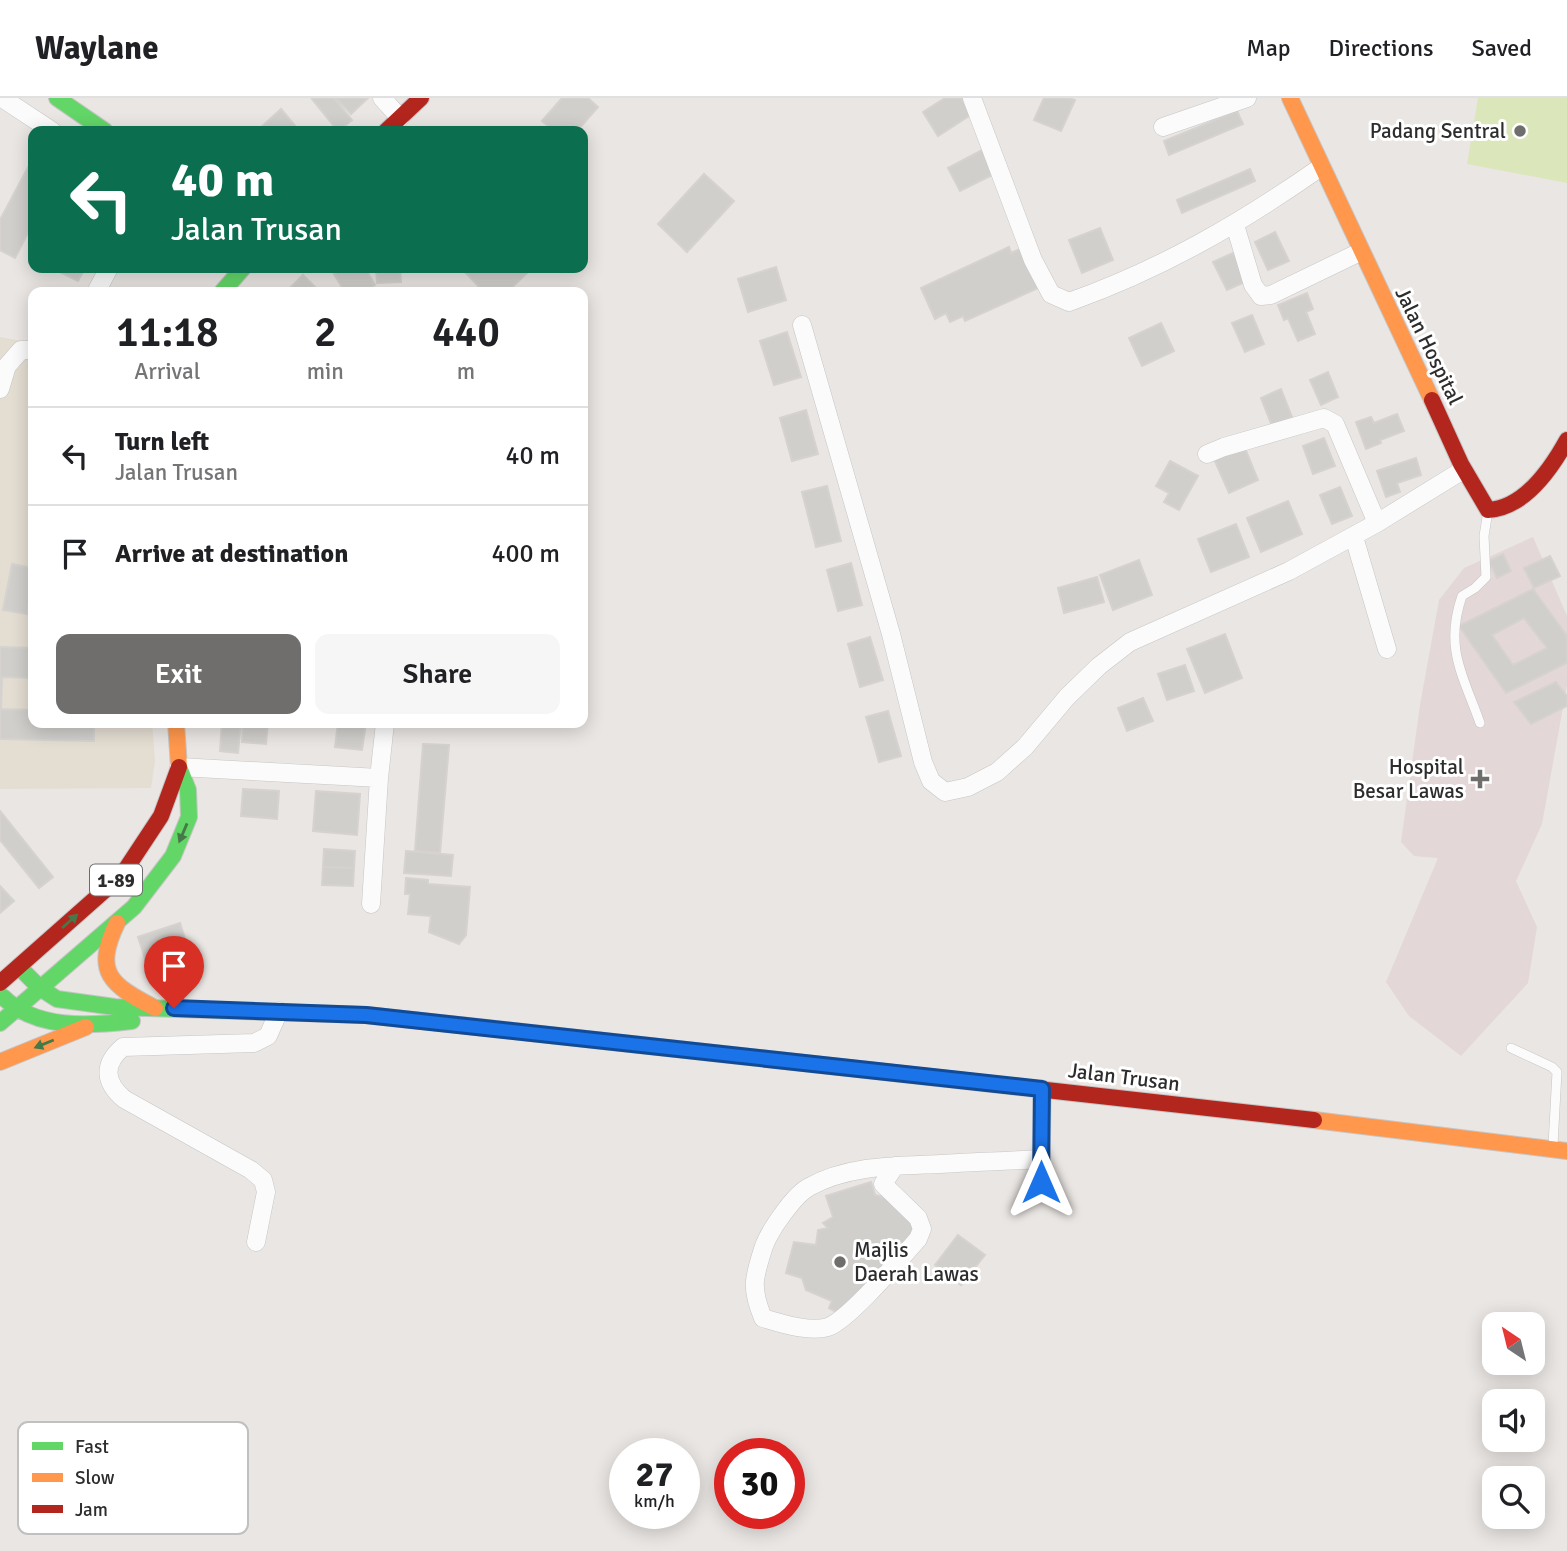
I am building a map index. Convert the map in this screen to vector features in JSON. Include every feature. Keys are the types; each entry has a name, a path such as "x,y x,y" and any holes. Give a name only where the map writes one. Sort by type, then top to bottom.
{"main road":[{"path":"57,98 98,126"},
{"path":"391,126 421,98"},
{"name":"Jalan Hospital","path":"1290,98 1463,470 1488,510"},
{"path":"226,287 239,273"},
{"path":"1488,510 1498,510 1528,491 1566,446"},
{"path":"0,1023 134,907 173,856 189,817 188,790 179,767 176,728"},
{"name":"1-89","path":"0,983 122,875 161,816 179,767"},
{"path":"119,919 106,942 103,957 111,977 130,995 156,1008"},
{"name":"Jalan Trusan","path":"19,967 40,988 57,999 70,1002 115,1007 366,1015 1042,1089 1560,1151"},
{"name":"Jalan Trusan","path":"0,993 15,1009 63,1024 87,1026 127,1022 174,1008"},
{"path":"0,1062 87,1026"}],"street":[{"path":"2,98 44,126"},
{"path":"382,98 400,118"},
{"path":"972,98 1033,260 1051,294 1069,302 1169,261 1235,225 1321,167"},
{"path":"1163,127 1247,98"},
{"path":"1235,225 1253,285 1261,296 1271,295 1360,252"},
{"path":"802,324 891,634 923,762 931,781 945,792 968,787 997,772 1025,747 1067,697 1099,666 1130,642 1289,572 1354,537 1463,470"},
{"path":"0,389 7,366 21,350 28,350"},
{"path":"1207,454 1324,418 1335,424 1377,523"},
{"path":"1354,537 1387,649"},
{"path":"371,904 384,728"},
{"path":"179,767 379,778"},
{"path":"256,1242 267,1192 262,1180 251,1170 124,1099 111,1088 108,1070 114,1055 123,1047 254,1042 268,1036 279,1011"},
{"path":"1041,1182 1042,1089"},
{"path":"785,1212 817,1195 868,1178 883,1184 918,1218 922,1229 918,1239 849,1312 827,1327 792,1327 763,1318 753,1295 756,1272 767,1239 785,1212 807,1188 849,1172 895,1166 1041,1159"},
{"path":"883,1184 895,1166"}],"lane":[{"path":"1480,723 1455,654 1453,640 1456,612 1462,596 1486,577 1484,536 1488,510"},
{"path":"1511,1048 1552,1066 1557,1072 1560,1151"}],"shaded area":[{"path":"0,337 28,342 28,728 152,728 155,761 151,788 0,789"},
{"name":"Hospital Besar Lawas","path":"1533,537 1567,616 1567,685 1542,824 1516,881 1537,927 1528,983 1461,1056 1409,1016 1386,982 1438,858 1414,856 1401,842 1420,705 1439,600 1464,568"}],"green space":[{"name":"Padang Sentral","path":"1478,98 1567,98 1567,183 1467,164"}],"building":[{"path":"334,98 352,120 344,126 334,126 312,99"},
{"path":"336,98 368,98 351,114"},
{"path":"562,98 588,98 598,107 581,126 548,126 542,121"},
{"path":"945,98 961,98 972,114 938,136 923,112"},
{"path":"1044,98 1075,100 1061,131 1034,120"},
{"path":"281,109 295,126 262,126"},
{"path":"1237,111 1243,124 1169,155 1164,141"},
{"path":"982,150 994,174 960,191 948,168"},
{"path":"28,167 28,233 15,258 0,250 0,220"},
{"path":"1250,169 1255,181 1182,213 1177,200"},
{"path":"704,174 734,201 687,252 658,224"},
{"path":"1100,228 1113,260 1082,273 1069,240"},
{"path":"1275,232 1289,261 1268,270 1255,242"},
{"path":"1009,247 1011,253 1020,249 1038,288 965,321 963,316 950,322 946,313 935,319 921,288"},
{"path":"1233,253 1247,281 1227,290 1213,262"},
{"path":"776,267 786,300 748,312 738,279"},
{"path":"62,273 82,273 78,281"},
{"path":"368,273 375,285 342,287 334,274"},
{"path":"376,273 400,273 401,282 377,283"},
{"path":"466,273 527,273 512,287 479,287"},
{"path":"303,275 315,287 291,287"},
{"path":"1307,293 1313,309 1306,312 1315,334 1298,341 1288,318 1284,320 1278,305"},
{"path":"1252,315 1264,344 1245,352 1232,323"},
{"path":"1161,323 1174,351 1142,366 1129,338"},
{"path":"787,332 801,377 774,385 760,341"},
{"path":"1328,372 1338,397 1321,405 1310,380"},
{"path":"1281,389 1292,417 1272,426 1261,398"},
{"path":"806,410 818,454 792,461 780,418"},
{"path":"1397,414 1404,431 1380,440 1381,443 1366,449 1356,422 1371,417 1374,423"},
{"path":"1324,438 1335,466 1313,474 1303,446"},
{"path":"1244,446 1258,480 1229,493 1214,459"},
{"path":"1416,458 1421,475 1397,483 1400,492 1386,497 1377,471"},
{"path":"1170,461 1198,476 1179,510 1164,502 1169,493 1156,486"},
{"path":"827,486 841,541 816,547 802,492"},
{"path":"1340,487 1352,516 1332,524 1320,495"},
{"path":"1288,501 1302,534 1261,552 1247,518"},
{"path":"1236,524 1249,557 1211,572 1198,539"},
{"path":"1503,554 1511,571 1497,578 1489,561"},
{"path":"1550,556 1560,576 1534,588 1524,568"},
{"path":"1139,560 1152,595 1113,610 1100,575"},
{"path":"851,563 862,605 838,611 827,570"},
{"path":"12,564 28,567 27,614 3,610"},
{"path":"1097,577 1104,602 1064,613 1058,588"},
{"path":"1533,589 1567,636 1567,663 1506,693 1459,626","holes":["1524,618 1547,648 1513,665 1492,635"]},
{"path":"1225,634 1242,678 1205,693 1187,649"},
{"path":"870,637 883,680 860,687 848,644"},
{"path":"0,647 28,648 28,678 2,677 1,709 28,710 28,728 94,728 94,741 0,739"},
{"path":"1185,665 1194,691 1167,700 1158,674"},
{"path":"1556,682 1567,696 1567,706 1531,724 1514,702"},
{"path":"1143,698 1153,721 1127,731 1118,708"},
{"path":"888,711 901,756 879,762 866,717"},
{"path":"222,728 240,728 238,753 220,751"},
{"path":"243,728 268,728 266,744 242,742"},
{"path":"337,728 365,728 362,750 335,747"},
{"path":"423,744 449,745 440,853 415,851"},
{"path":"243,789 279,791 277,819 241,816"},
{"path":"316,791 360,794 357,835 313,831"},
{"path":"0,811 53,877 39,888 0,840"},
{"path":"324,849 355,851 354,868 323,867"},
{"path":"406,851 453,855 451,876 404,873"},
{"path":"323,867 354,868 353,886 322,885"},
{"path":"406,878 428,880 428,884 470,887 466,935 459,944 429,932 431,916 408,914 410,894 405,894"},
{"path":"0,886 14,901 0,913"},
{"path":"180,923 188,948 146,962 138,937"},
{"path":"871,1182 875,1195 892,1199 916,1228 913,1237 840,1314 829,1308 832,1301 806,1290 802,1278 786,1273 794,1242 816,1245 818,1230 828,1228 823,1223 833,1217 826,1196"},
{"path":"958,1235 985,1255 961,1285 935,1265"}],"traffic: fast":[{"path":"57,98 98,126"},
{"path":"226,287 239,273"},
{"path":"0,1023 134,907 173,856 189,817 188,790 179,767"},
{"path":"19,967 40,988 57,999 115,1007 366,1015 487,1028"},
{"path":"3,997 16,1008 47,1020 81,1024 132,1021"}],"traffic: slow":[{"path":"1290,98 1432,400"},
{"path":"176,728 179,767"},
{"path":"117,923 107,954 110,976 127,992 155,1008"},
{"path":"0,1062 86,1027"},
{"path":"487,1028 921,1076"},
{"path":"1314,1120 1567,1151"}],"traffic: jam":[{"path":"391,126 421,98"},
{"path":"1432,400 1461,464 1488,510 1501,508 1525,495 1553,463 1567,440"},
{"path":"0,983 122,875 161,816 179,767"},
{"path":"921,1076 1314,1120"}],"place":[{"name":"Padang Sentral","path":"1520,131"},
{"name":"Hospital Besar Lawas","path":"1480,779"},
{"name":"Majlis Daerah Lawas","path":"840,1262"}],"route":[{"path":"174,1008 366,1015 1042,1089 1041,1182"}]}
